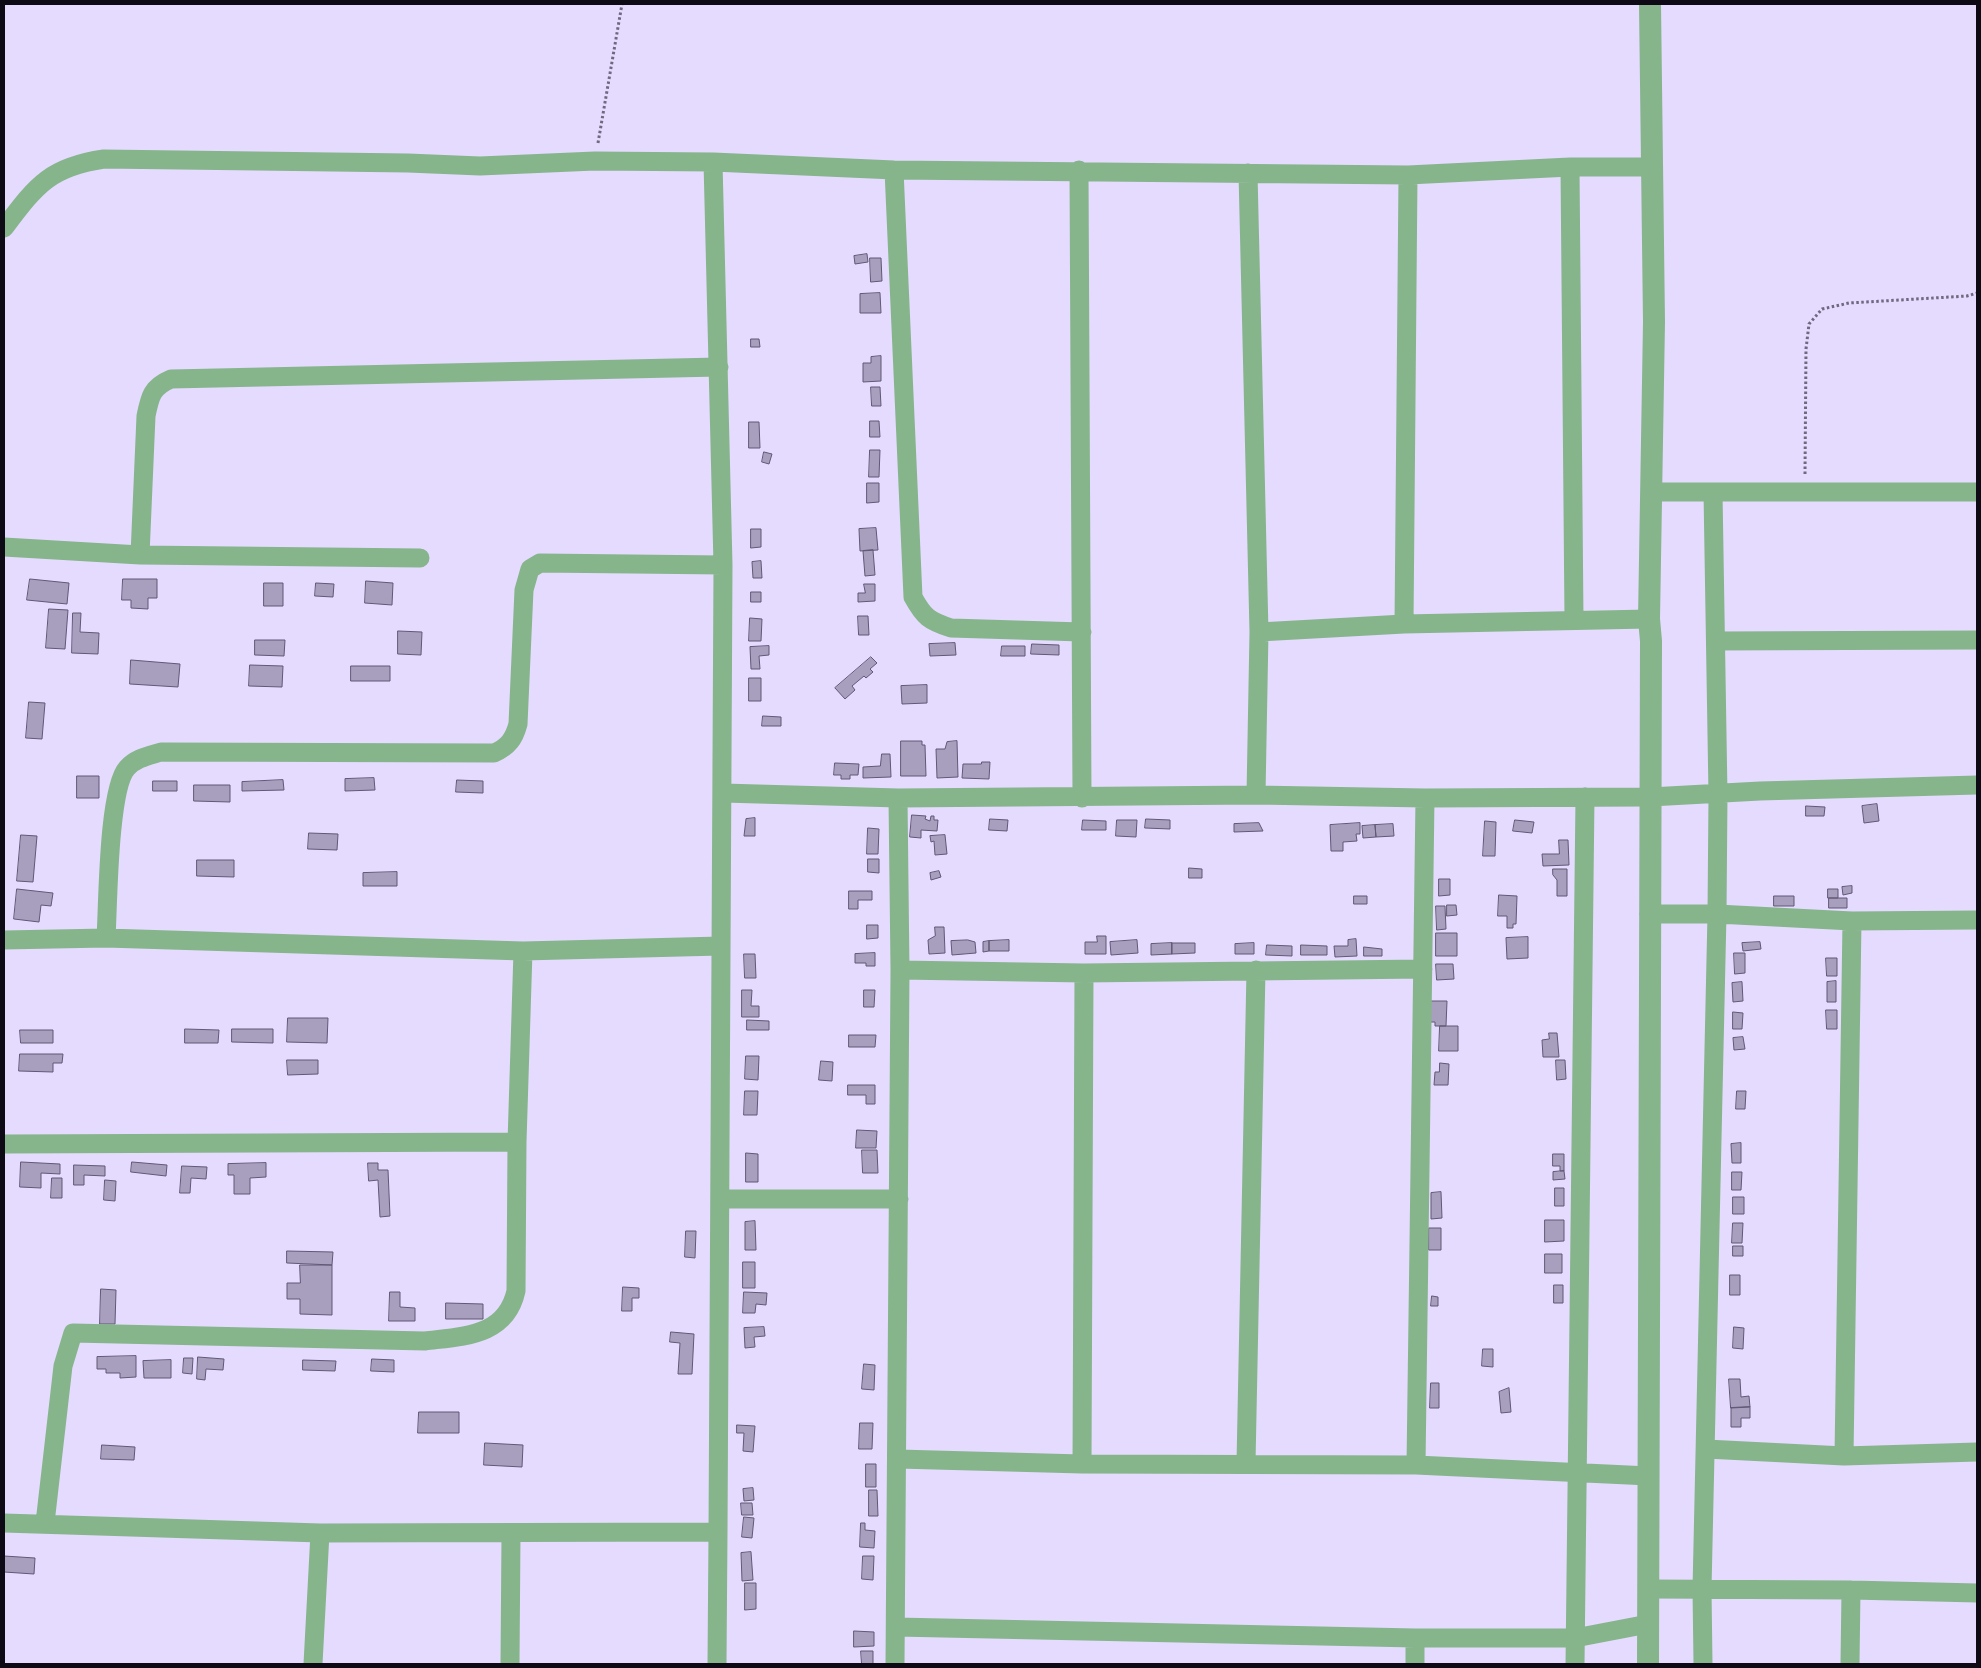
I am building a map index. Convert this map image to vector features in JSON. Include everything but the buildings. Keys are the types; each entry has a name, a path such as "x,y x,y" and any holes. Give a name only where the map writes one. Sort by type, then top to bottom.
{"street":[{"path":"1648,1664 1651,641 1649,619 1654,322 1650,167 1650,4"},
{"path":"4,228 41,183 56,172 78,163 104,159 399,162 480,166 595,161 713,162 894,170 1079,170 1408,175 1570,167 1650,167"},
{"path":"713,162 723,565 717,1664"},
{"path":"1570,167 1574,620"},
{"path":"894,170 913,597 922,612 932,622 950,628 1082,632"},
{"path":"1079,170 1082,798"},
{"path":"1248,173 1259,632 1256,795"},
{"path":"1404,624 1408,175"},
{"path":"140,555 146,416 150,396 159,384 171,379 719,367"},
{"path":"1651,492 1977,492"},
{"path":"1703,1664 1702,1589 1717,914 1718,794 1713,492"},
{"path":"4,547 140,555 420,558"},
{"path":"106,938 114,817 118,790 125,770 140,758 161,752 494,753 504,749 514,737 518,724 524,590 530,569 540,563 723,565"},
{"path":"1259,632 1404,624 1649,619"},
{"path":"1716,641 1977,640"},
{"path":"723,793 898,798 1082,798 1256,795 1425,798 1650,797 1760,791 1977,785"},
{"path":"1575,1664 1585,797"},
{"path":"895,1664 898,1459 900,970 898,798"},
{"path":"1416,1465 1425,798"},
{"path":"1649,914 1717,914 1852,921 1977,920"},
{"path":"1844,1456 1852,921"},
{"path":"4,940 106,938 523,951 721,946"},
{"path":"45,1523 63,1366 73,1333 406,1341 457,1337 490,1328 502,1321 510,1312 516,1291 517,1142 523,951"},
{"path":"900,970 1084,973 1423,969"},
{"path":"1246,1462 1256,970"},
{"path":"1082,1464 1084,973"},
{"path":"4,1144 517,1142"},
{"path":"720,1199 899,1199"},
{"path":"1706,1449 1844,1456 1977,1452"},
{"path":"898,1459 1082,1464 1246,1462 1416,1465 1649,1476"},
{"path":"4,1523 320,1533 718,1532"},
{"path":"313,1664 320,1533"},
{"path":"510,1664 511,1534"},
{"path":"1648,1589 1977,1593"},
{"path":"1850,1664 1851,1590"},
{"path":"896,1628 1415,1638 1575,1638 1648,1624"},
{"path":"1415,1638 1415,1664"}],"path":[{"path":"595,161 622,4"},
{"path":"1805,492 1806,349 1809,324 1822,309 1849,303 1967,296 1977,293"}]}
